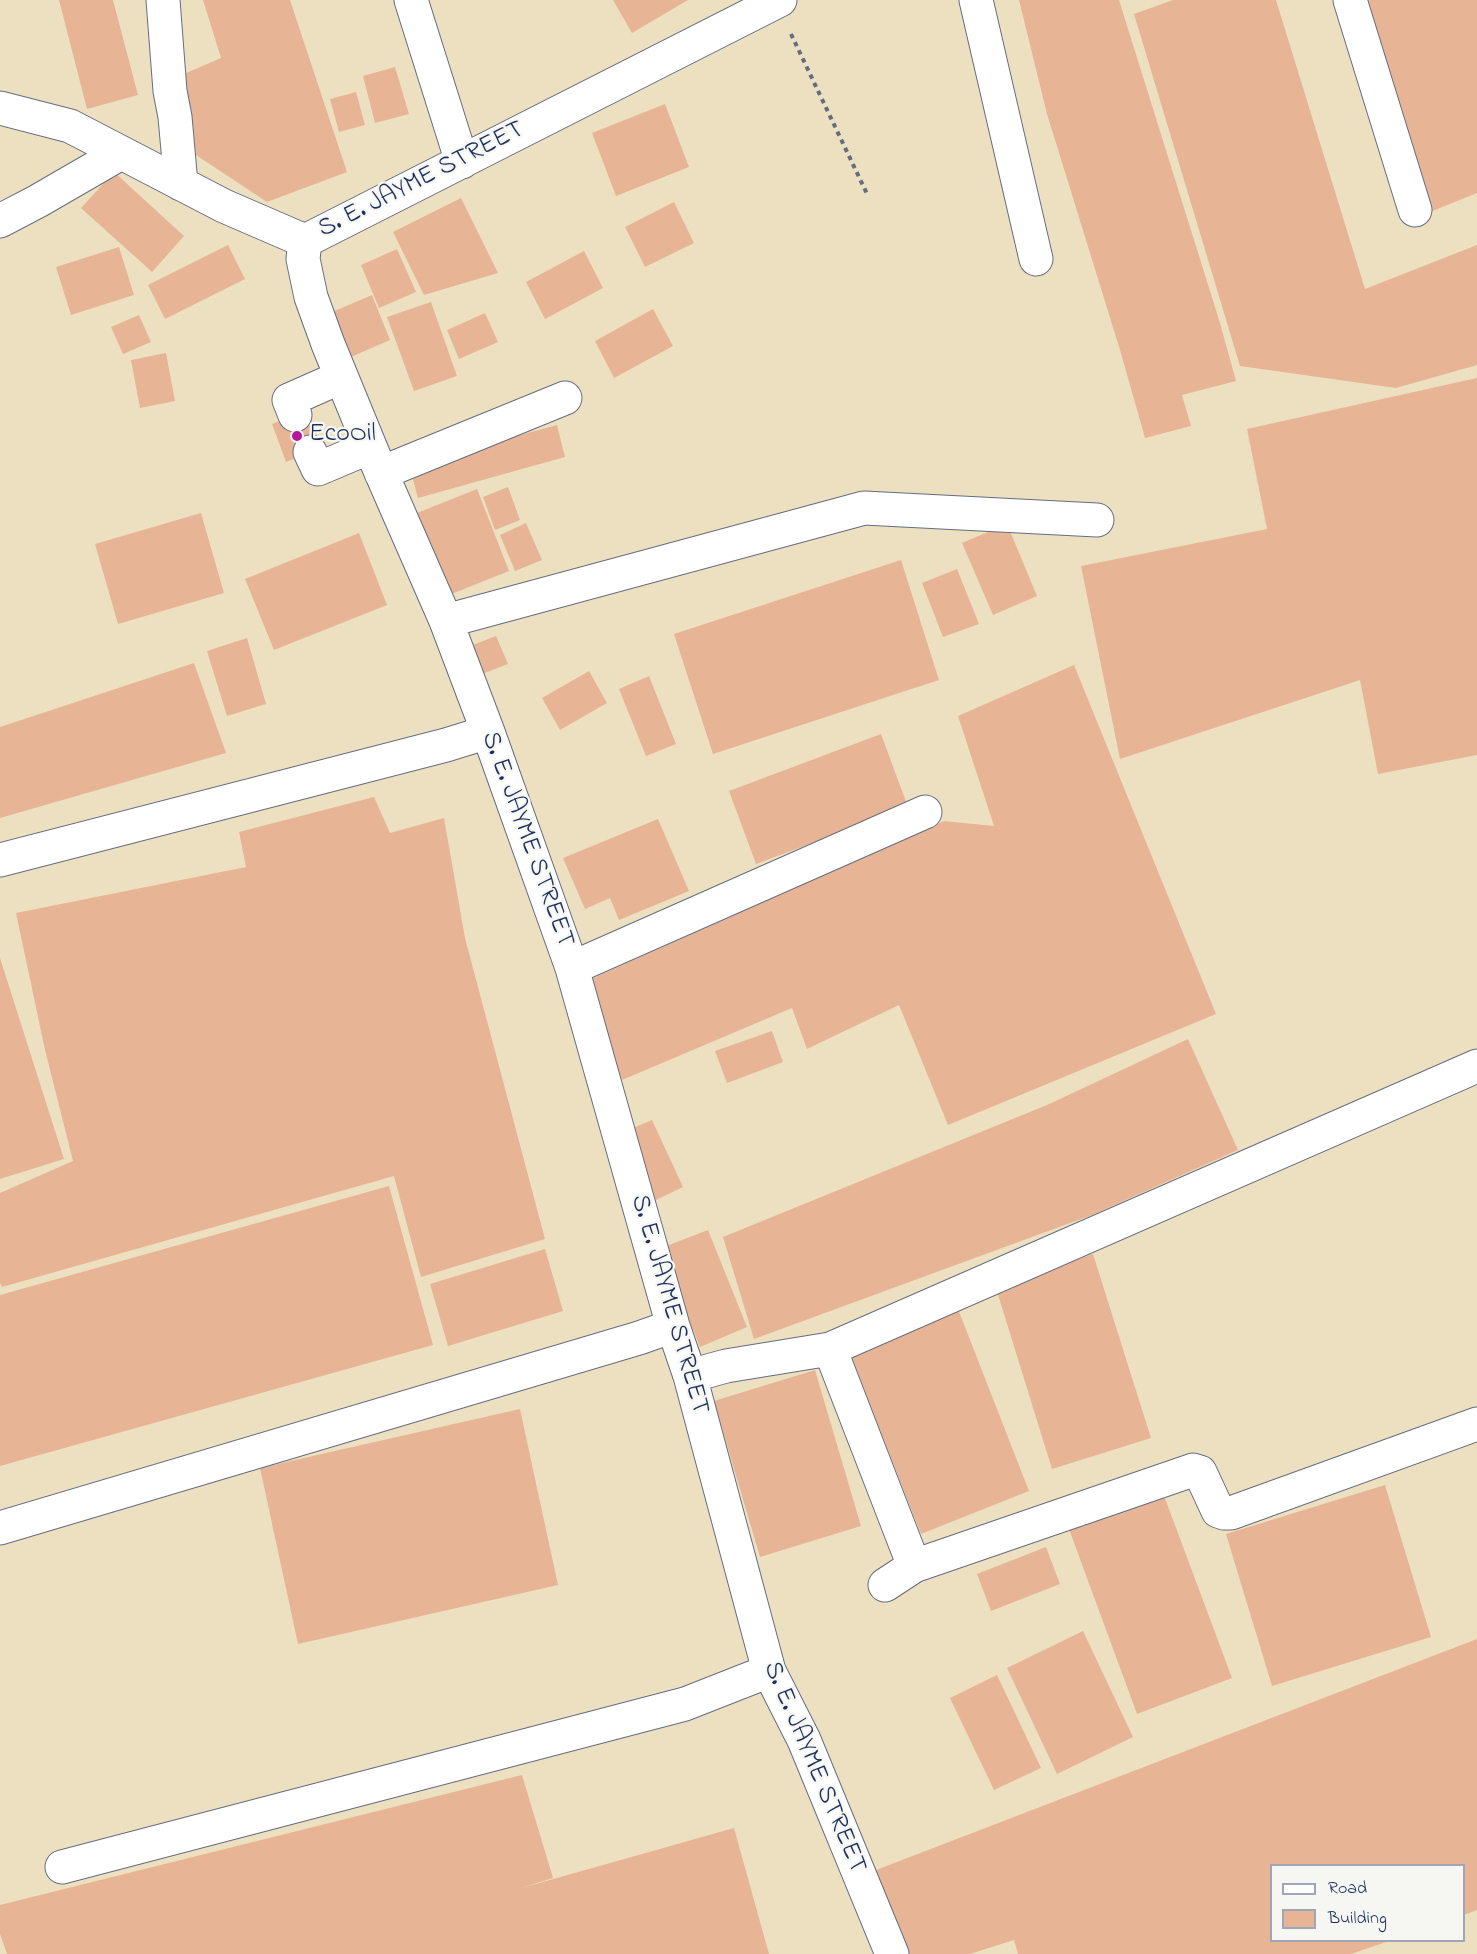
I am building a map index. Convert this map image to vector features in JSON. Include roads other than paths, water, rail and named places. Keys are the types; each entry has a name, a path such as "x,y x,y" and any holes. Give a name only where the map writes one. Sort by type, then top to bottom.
{"street":[{"path":"163,0 170,91 181,184"},
{"path":"411,0 462,162"},
{"path":"976,0 1036,259"},
{"path":"1350,0 1415,210"},
{"name":"S. E. JAYME STREET","path":"777,1 305,240 303,259 311,297 341,377 446,621 572,968 673,1326 690,1376 769,1671 804,1740 892,1954"},
{"path":"0,108 69,126 224,206 305,240"},
{"path":"0,221 121,153"},
{"path":"295,415 289,400 341,377"},
{"path":"310,452 318,469 376,460 565,398"},
{"path":"446,621 864,508 1097,520"},
{"path":"0,860 435,748 488,732"},
{"path":"572,968 925,812"},
{"path":"690,1376 726,1366 830,1348 1477,1066"},
{"path":"0,1528 673,1326"},
{"path":"830,1348 914,1566"},
{"path":"885,1585 914,1566 1193,1470 1200,1472 1218,1511 1231,1513 1477,1424"},
{"path":"62,1867 685,1704 769,1671"}],"place":[{"name":"EcoOil","path":"297,436"}]}
